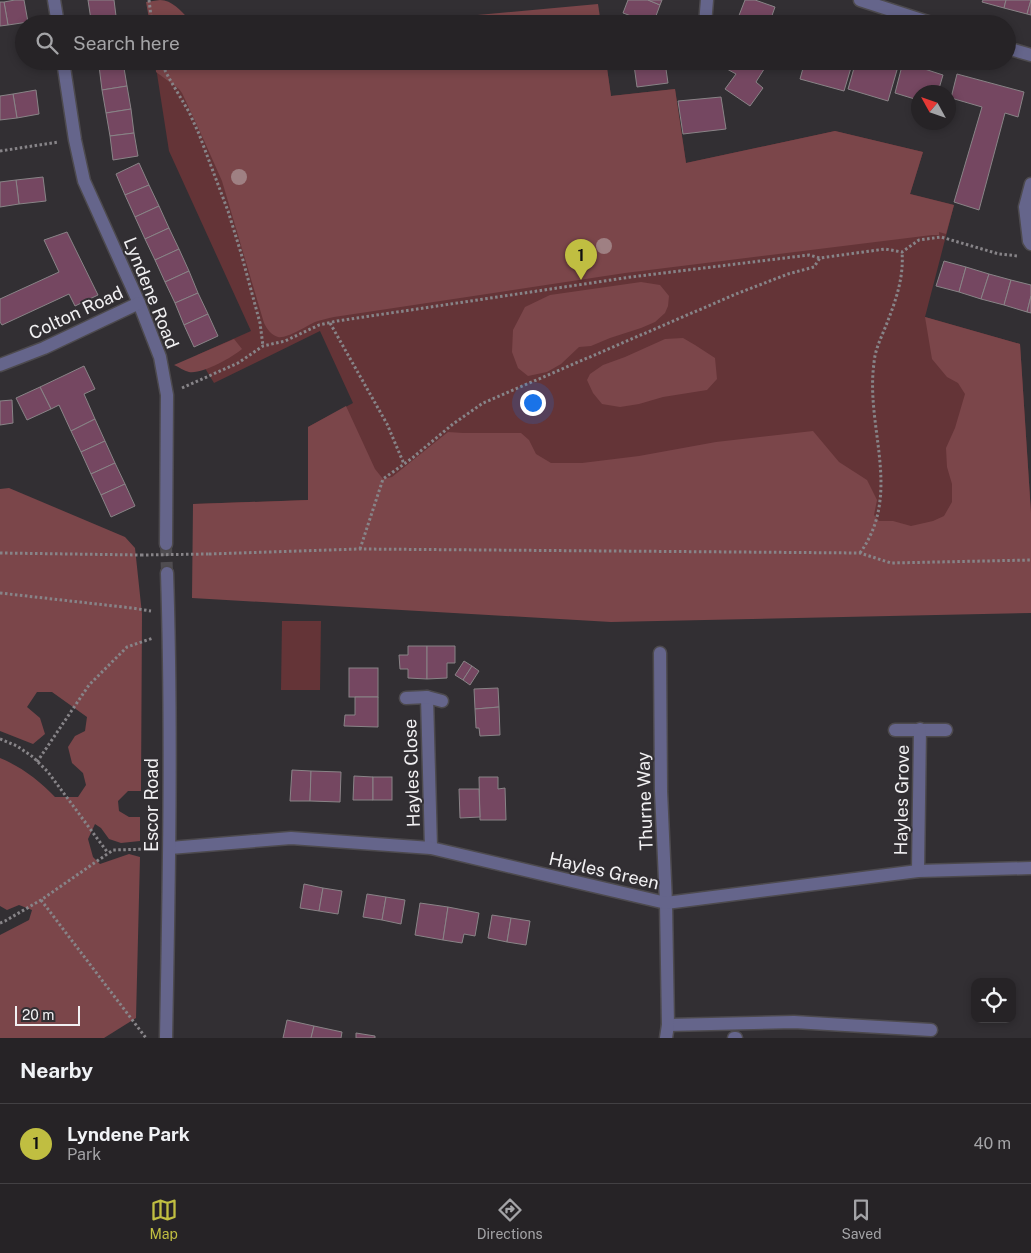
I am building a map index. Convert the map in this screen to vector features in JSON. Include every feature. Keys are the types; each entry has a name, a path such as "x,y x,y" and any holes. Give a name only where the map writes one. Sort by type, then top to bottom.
{"street":[{"path":"54,0 56,15"},
{"path":"706,15 707,0"},
{"path":"860,0 906,15"},
{"path":"1016,51 1031,55"},
{"name":"Lyndene Road","path":"64,70 75,140 84,181 139,302 160,357 167,395 166,544"},
{"path":"1031,184 1025,207 1031,244"},
{"name":"Colton Road","path":"0,366 44,348 139,302"},
{"name":"Escor Road","path":"166,1038 170,848 167,573"},
{"name":"Thurne Way","path":"660,653 661,792 666,903 667,1032"},
{"name":"Hayles Close","path":"406,698 427,697 442,701"},
{"name":"Hayles Close","path":"427,697 432,848"},
{"name":"Hayles Grove","path":"918,871 920,729"},
{"name":"Hayles Grove","path":"895,730 946,730"},
{"name":"Hayles Green","path":"170,848 291,838 432,848 666,903 918,871 1031,868"},
{"path":"667,1032 794,1022 931,1030"}],"path":[{"path":"149,0 151,15"},
{"path":"165,70 199,134 228,212 260,322 263,346"},
{"path":"0,151 75,140"},
{"path":"167,395 238,363 263,346 285,341 330,323 631,276 809,255 820,258 885,249 902,252 919,240 941,237 999,254 1023,256"},
{"path":"860,553 873,529 882,481 871,387 874,361 901,283 902,252"},
{"path":"360,549 383,479 483,402 736,294 788,274 814,267 820,258"},
{"path":"330,323 387,424 404,464"},
{"path":"0,553 141,555 360,549 860,553 891,563 1031,560"},
{"path":"0,593 168,614"},
{"path":"37,762 89,685 127,646 168,633"},
{"path":"0,739 17,746 48,772 108,852"},
{"path":"0,923 41,900 108,852 113,850 170,848"},
{"path":"41,900 146,1038"}],"shaded area":[{"path":"164,0 185,15 148,15 146,2"},
{"path":"598,4 600,15 478,15"},
{"path":"156,70 607,70 611,96 675,89 686,163 835,131 923,152 910,194 954,205 925,317 1020,344 1031,513 1031,552 193,504 308,500 308,427 353,403 320,331 214,383 197,355 251,331 169,151"},
{"path":"156,70 607,70 611,96 675,89 686,163 835,131 923,152 910,194 954,205 946,234 939,232 939,235 625,273 334,317 315,322 286,336 278,337 270,332 264,323 222,181 202,136 182,93"},
{"path":"641,282 660,285 669,296 665,313 655,322 591,346 579,347 561,364 547,372 528,376 518,368 512,352 513,330 525,307 550,295"},
{"path":"925,317 1020,344 1031,513 1031,613 611,622 192,598 193,504 308,500 308,427 346,406 375,469 383,479 392,477 448,432 521,433 529,440 536,454 551,463 582,463 639,456 716,442 813,431 839,462 867,480 877,500 874,515 879,521 893,521 911,526 933,521 944,516 952,502 952,484 947,467 946,448 955,428 965,394 958,383 947,377 932,359"},
{"path":"683,338 715,358 717,379 707,390 663,397 620,407 602,404 593,393 587,380 590,374 603,365 665,339"},
{"path":"234,339 242,349 209,368 202,371 189,372 174,365"},
{"path":"9,488 125,537 135,548 142,614 141,791 128,791 118,801 119,811 129,817 140,817 140,841 121,843 109,839 101,828 95,824 88,839 93,857 100,864 129,854 140,857 136,1018 104,1038 0,1038 0,935 29,920 32,910 19,905 7,910 0,906 0,758 29,774 55,797 78,797 86,785 83,773 72,763 68,747 75,736 85,731 87,717 52,692 37,692 27,707 40,718 45,734 33,744 0,731 0,489"},
{"path":"282,621 321,621 320,690 281,690"}],"building":[{"path":"24,0 27,15 15,15 15,24 8,25 4,2"},
{"path":"88,0 114,0 116,15 90,15"},
{"path":"628,0 648,0 660,5 656,15 628,15 623,13"},
{"path":"648,0 662,0 660,5"},
{"path":"745,0 755,0 775,7 772,15 739,15"},
{"path":"983,0 1006,0 1004,8 982,2"},
{"path":"1006,0 1031,0 1027,14 1004,8"},
{"path":"1031,0 1031,15 1027,14"},
{"path":"0,2 4,2 8,25 0,26"},
{"path":"100,70 124,70 127,86 102,90"},
{"path":"635,70 666,70 668,83 637,87"},
{"path":"729,70 764,70 756,82 763,88 750,106 725,89 736,74"},
{"path":"802,70 850,70 844,91 800,79"},
{"path":"853,70 897,70 888,101 848,89"},
{"path":"901,70 928,70 943,75 940,85 911,85 911,98 895,93"},
{"path":"957,74 1024,92 1018,117 1005,113 979,210 954,202 982,107 956,99 956,85 954,85"},
{"path":"127,86 131,109 106,113 102,90"},
{"path":"36,90 39,114 17,118 13,94"},
{"path":"13,94 17,118 0,120 0,96"},
{"path":"721,97 726,129 683,134 678,101"},
{"path":"131,109 134,133 110,136 106,113"},
{"path":"134,133 138,156 113,160 110,136"},
{"path":"139,163 149,185 125,195 116,174"},
{"path":"43,177 46,201 19,204 16,180"},
{"path":"16,180 19,204 0,207 0,182"},
{"path":"149,185 159,206 135,217 125,195"},
{"path":"159,206 169,228 145,239 135,217"},
{"path":"169,228 179,249 155,260 145,239"},
{"path":"67,232 98,295 75,306 69,294 2,325 0,322 0,299 59,272 44,240"},
{"path":"179,249 189,271 165,282 155,260"},
{"path":"944,261 966,267 959,292 936,286"},
{"path":"966,267 989,274 981,299 959,292"},
{"path":"189,271 198,293 175,303 165,282"},
{"path":"989,274 1011,280 1004,305 981,299"},
{"path":"1011,280 1031,285 1031,296 1027,312 1004,305"},
{"path":"198,293 208,314 184,325 175,303"},
{"path":"1031,296 1031,313 1027,312"},
{"path":"208,314 218,336 194,347 184,325"},
{"path":"84,366 95,389 84,394 95,419 71,431 59,405 51,409 40,387"},
{"path":"40,387 51,409 27,420 16,398"},
{"path":"12,400 13,423 0,425 0,401"},
{"path":"95,419 105,441 81,452 71,431"},
{"path":"105,441 115,463 91,474 81,452"},
{"path":"115,463 125,484 101,495 91,474"},
{"path":"125,484 135,506 111,517 101,495"},
{"path":"408,646 427,646 427,679 408,678 408,669 400,669 399,655 408,655"},
{"path":"427,646 455,646 455,663 447,663 447,678 427,679"},
{"path":"464,661 472,666 463,680 455,675"},
{"path":"472,666 479,671 470,685 463,680"},
{"path":"349,668 378,668 378,697 349,697"},
{"path":"498,688 499,707 475,709 474,689"},
{"path":"355,697 378,697 378,727 344,726 345,715 355,715"},
{"path":"499,707 500,735 480,736 479,728 476,728 475,709"},
{"path":"292,770 311,771 310,801 290,801"},
{"path":"311,771 341,772 340,802 310,801"},
{"path":"354,776 373,777 373,800 353,800"},
{"path":"373,777 392,777 392,800 373,800"},
{"path":"479,777 498,777 498,789 505,788 506,820 480,820"},
{"path":"459,789 479,789 480,817 460,818"},
{"path":"304,884 323,888 319,911 300,908"},
{"path":"323,888 342,891 338,914 319,911"},
{"path":"367,894 386,897 382,920 363,917"},
{"path":"386,897 405,900 401,924 382,920"},
{"path":"420,903 448,907 443,940 415,935"},
{"path":"448,907 479,913 475,936 464,934 462,943 443,940"},
{"path":"492,915 511,918 507,942 488,938"},
{"path":"511,918 530,921 526,945 507,942"},
{"path":"287,1020 314,1026 311,1038 283,1038"},
{"path":"314,1026 342,1032 341,1038 311,1038"},
{"path":"356,1033 375,1036 375,1038 356,1038"}],"tunnel":[{"path":"166,544 167,573"}],"place":[{"name":"Lyndene Park","path":"581,280"}]}
